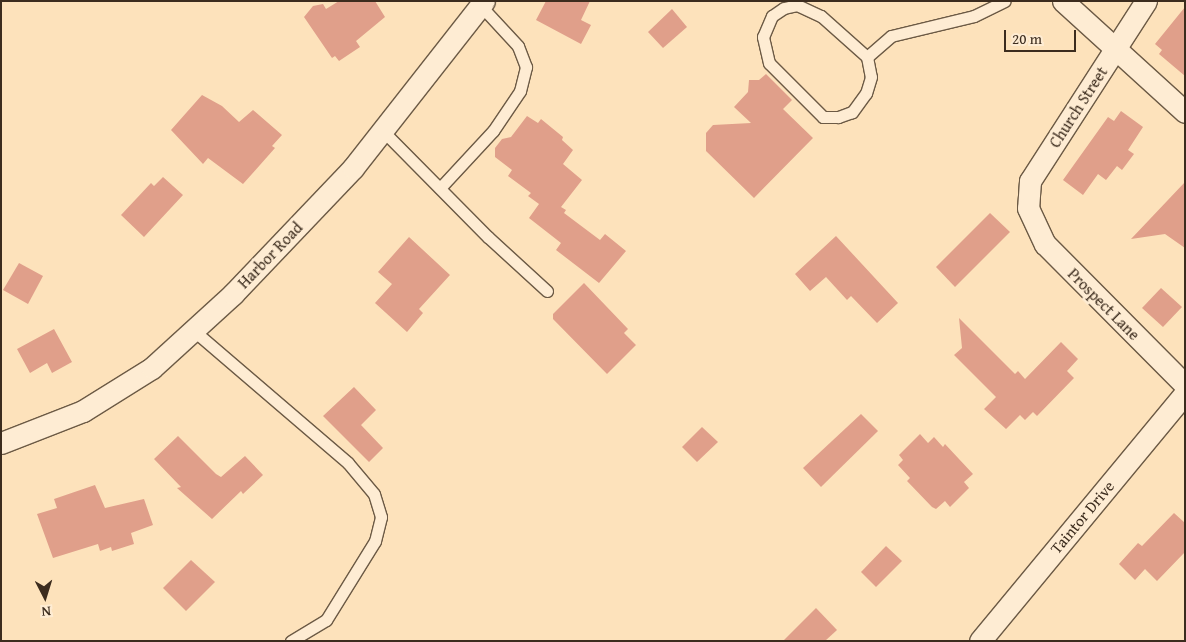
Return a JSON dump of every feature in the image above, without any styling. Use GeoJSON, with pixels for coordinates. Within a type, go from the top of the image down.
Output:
{"type":"FeatureCollection","features":[{"type":"Feature","properties":{"kind":"street"},"geometry":{"type":"LineString","coordinates":[[1063,1],[1185,112]]}},
{"type":"Feature","properties":{"kind":"street","name":"Church Street"},"geometry":{"type":"LineString","coordinates":[[1030,218],[1027,193],[1030,182],[1146,1]]}},
{"type":"Feature","properties":{"kind":"street","name":"Harbor Road"},"geometry":{"type":"LineString","coordinates":[[1,443],[82,411],[152,368],[233,294],[353,168],[482,4]]}},
{"type":"Feature","properties":{"kind":"street","name":"Prospect Lane"},"geometry":{"type":"LineString","coordinates":[[1030,218],[1045,244],[1185,385]]}},
{"type":"Feature","properties":{"kind":"street","name":"Taintor Drive"},"geometry":{"type":"LineString","coordinates":[[980,641],[1185,393]]}},
{"type":"Feature","properties":{"kind":"lane"},"geometry":{"type":"LineString","coordinates":[[867,57],[891,36],[974,16],[1005,1]]}},
{"type":"Feature","properties":{"kind":"lane"},"geometry":{"type":"LineString","coordinates":[[440,188],[494,131],[520,91],[526,67],[518,46],[482,4]]}},
{"type":"Feature","properties":{"kind":"lane"},"geometry":{"type":"LineString","coordinates":[[797,5],[821,16],[867,57],[871,77],[866,93],[852,112],[838,117],[823,116],[769,63],[763,37],[772,16],[784,8],[797,5]]}},
{"type":"Feature","properties":{"kind":"lane"},"geometry":{"type":"LineString","coordinates":[[382,130],[547,291]]}},
{"type":"Feature","properties":{"kind":"lane"},"geometry":{"type":"LineString","coordinates":[[193,330],[348,463],[374,494],[381,517],[375,541],[326,620],[291,641]]}},
{"type":"Feature","properties":{"kind":"building"},"geometry":{"type":"Polygon","coordinates":[[[339,1],[375,1],[385,17],[356,41],[360,47],[339,61],[335,56],[332,58],[304,17],[313,6],[323,4],[326,9],[339,1]]]}},
{"type":"Feature","properties":{"kind":"building"},"geometry":{"type":"Polygon","coordinates":[[[546,1],[590,1],[581,20],[591,25],[581,44],[536,20],[546,1]]]}},
{"type":"Feature","properties":{"kind":"building"},"geometry":{"type":"Polygon","coordinates":[[[1185,7],[1185,76],[1159,54],[1162,50],[1155,44],[1185,7]]]}},
{"type":"Feature","properties":{"kind":"building"},"geometry":{"type":"Polygon","coordinates":[[[672,9],[687,27],[663,48],[648,32],[672,9]]]}},
{"type":"Feature","properties":{"kind":"building"},"geometry":{"type":"Polygon","coordinates":[[[766,74],[792,100],[783,109],[813,138],[754,198],[706,151],[706,133],[713,125],[751,123],[734,107],[748,92],[749,80],[759,80],[766,74]]]}},
{"type":"Feature","properties":{"kind":"building"},"geometry":{"type":"Polygon","coordinates":[[[202,95],[222,106],[239,122],[253,110],[282,135],[272,146],[275,148],[243,184],[208,158],[203,164],[171,130],[202,95]]]}},
{"type":"Feature","properties":{"kind":"building"},"geometry":{"type":"Polygon","coordinates":[[[1121,111],[1143,127],[1128,150],[1134,154],[1122,170],[1117,166],[1106,180],[1098,174],[1083,195],[1063,180],[1108,117],[1114,121],[1121,111]]]}},
{"type":"Feature","properties":{"kind":"building"},"geometry":{"type":"Polygon","coordinates":[[[527,116],[538,123],[541,119],[563,137],[562,140],[573,150],[563,164],[582,180],[561,207],[566,210],[564,213],[600,240],[605,234],[626,251],[599,283],[556,250],[561,243],[529,218],[539,204],[528,196],[531,193],[508,176],[512,170],[495,157],[495,148],[502,139],[511,137],[527,116]]]}},
{"type":"Feature","properties":{"kind":"building"},"geometry":{"type":"Polygon","coordinates":[[[163,177],[183,195],[144,237],[121,215],[151,183],[154,186],[163,177]]]}},
{"type":"Feature","properties":{"kind":"building"},"geometry":{"type":"Polygon","coordinates":[[[1185,182],[1185,248],[1165,234],[1131,239],[1185,182]]]}},
{"type":"Feature","properties":{"kind":"building"},"geometry":{"type":"Polygon","coordinates":[[[990,213],[1010,232],[955,287],[936,267],[990,213]]]}},
{"type":"Feature","properties":{"kind":"building"},"geometry":{"type":"Polygon","coordinates":[[[836,236],[898,303],[877,323],[851,296],[847,300],[826,277],[810,291],[795,274],[836,236]]]}},
{"type":"Feature","properties":{"kind":"building"},"geometry":{"type":"Polygon","coordinates":[[[409,237],[450,275],[419,309],[423,313],[407,332],[375,303],[392,284],[378,272],[409,237]]]}},
{"type":"Feature","properties":{"kind":"building"},"geometry":{"type":"Polygon","coordinates":[[[19,263],[43,276],[28,304],[3,290],[19,263]]]}},
{"type":"Feature","properties":{"kind":"building"},"geometry":{"type":"Polygon","coordinates":[[[584,283],[628,329],[624,333],[636,345],[607,374],[553,319],[553,314],[584,283]]]}},
{"type":"Feature","properties":{"kind":"building"},"geometry":{"type":"Polygon","coordinates":[[[1161,288],[1182,307],[1163,327],[1142,308],[1161,288]]]}},
{"type":"Feature","properties":{"kind":"building"},"geometry":{"type":"Polygon","coordinates":[[[959,318],[1015,374],[1018,371],[1025,379],[1061,342],[1078,359],[1067,371],[1074,378],[1037,416],[1033,412],[1025,420],[1020,415],[1006,429],[984,409],[996,397],[954,355],[962,348],[959,318]]]}},
{"type":"Feature","properties":{"kind":"building"},"geometry":{"type":"Polygon","coordinates":[[[54,329],[72,362],[52,373],[47,363],[30,373],[17,349],[54,329]]]}},
{"type":"Feature","properties":{"kind":"building"},"geometry":{"type":"Polygon","coordinates":[[[354,387],[376,410],[361,425],[383,448],[369,462],[323,416],[354,387]]]}},
{"type":"Feature","properties":{"kind":"building"},"geometry":{"type":"Polygon","coordinates":[[[861,414],[878,431],[821,487],[803,468],[861,414]]]}},
{"type":"Feature","properties":{"kind":"building"},"geometry":{"type":"Polygon","coordinates":[[[702,427],[718,442],[697,462],[682,447],[702,427]]]}},
{"type":"Feature","properties":{"kind":"building"},"geometry":{"type":"Polygon","coordinates":[[[920,434],[928,443],[934,437],[943,447],[945,444],[973,474],[964,482],[969,488],[950,507],[945,501],[936,509],[932,507],[907,481],[910,478],[898,465],[903,460],[899,455],[920,434]]]}},
{"type":"Feature","properties":{"kind":"building"},"geometry":{"type":"Polygon","coordinates":[[[178,436],[221,477],[245,456],[263,475],[243,494],[241,491],[212,519],[177,488],[181,487],[154,459],[178,436]]]}},
{"type":"Feature","properties":{"kind":"building"},"geometry":{"type":"Polygon","coordinates":[[[95,485],[105,508],[144,499],[153,525],[131,533],[134,544],[112,551],[111,547],[100,551],[98,544],[53,558],[37,514],[57,508],[54,499],[95,485]]]}},
{"type":"Feature","properties":{"kind":"building"},"geometry":{"type":"Polygon","coordinates":[[[1174,513],[1185,523],[1185,552],[1157,581],[1145,569],[1135,580],[1119,564],[1138,543],[1142,546],[1174,513]]]}},
{"type":"Feature","properties":{"kind":"building"},"geometry":{"type":"Polygon","coordinates":[[[886,546],[902,561],[876,587],[861,572],[886,546]]]}},
{"type":"Feature","properties":{"kind":"building"},"geometry":{"type":"Polygon","coordinates":[[[191,560],[215,582],[186,611],[163,588],[191,560]]]}},
{"type":"Feature","properties":{"kind":"building"},"geometry":{"type":"Polygon","coordinates":[[[816,608],[837,630],[825,641],[783,641],[816,608]]]}}]}
